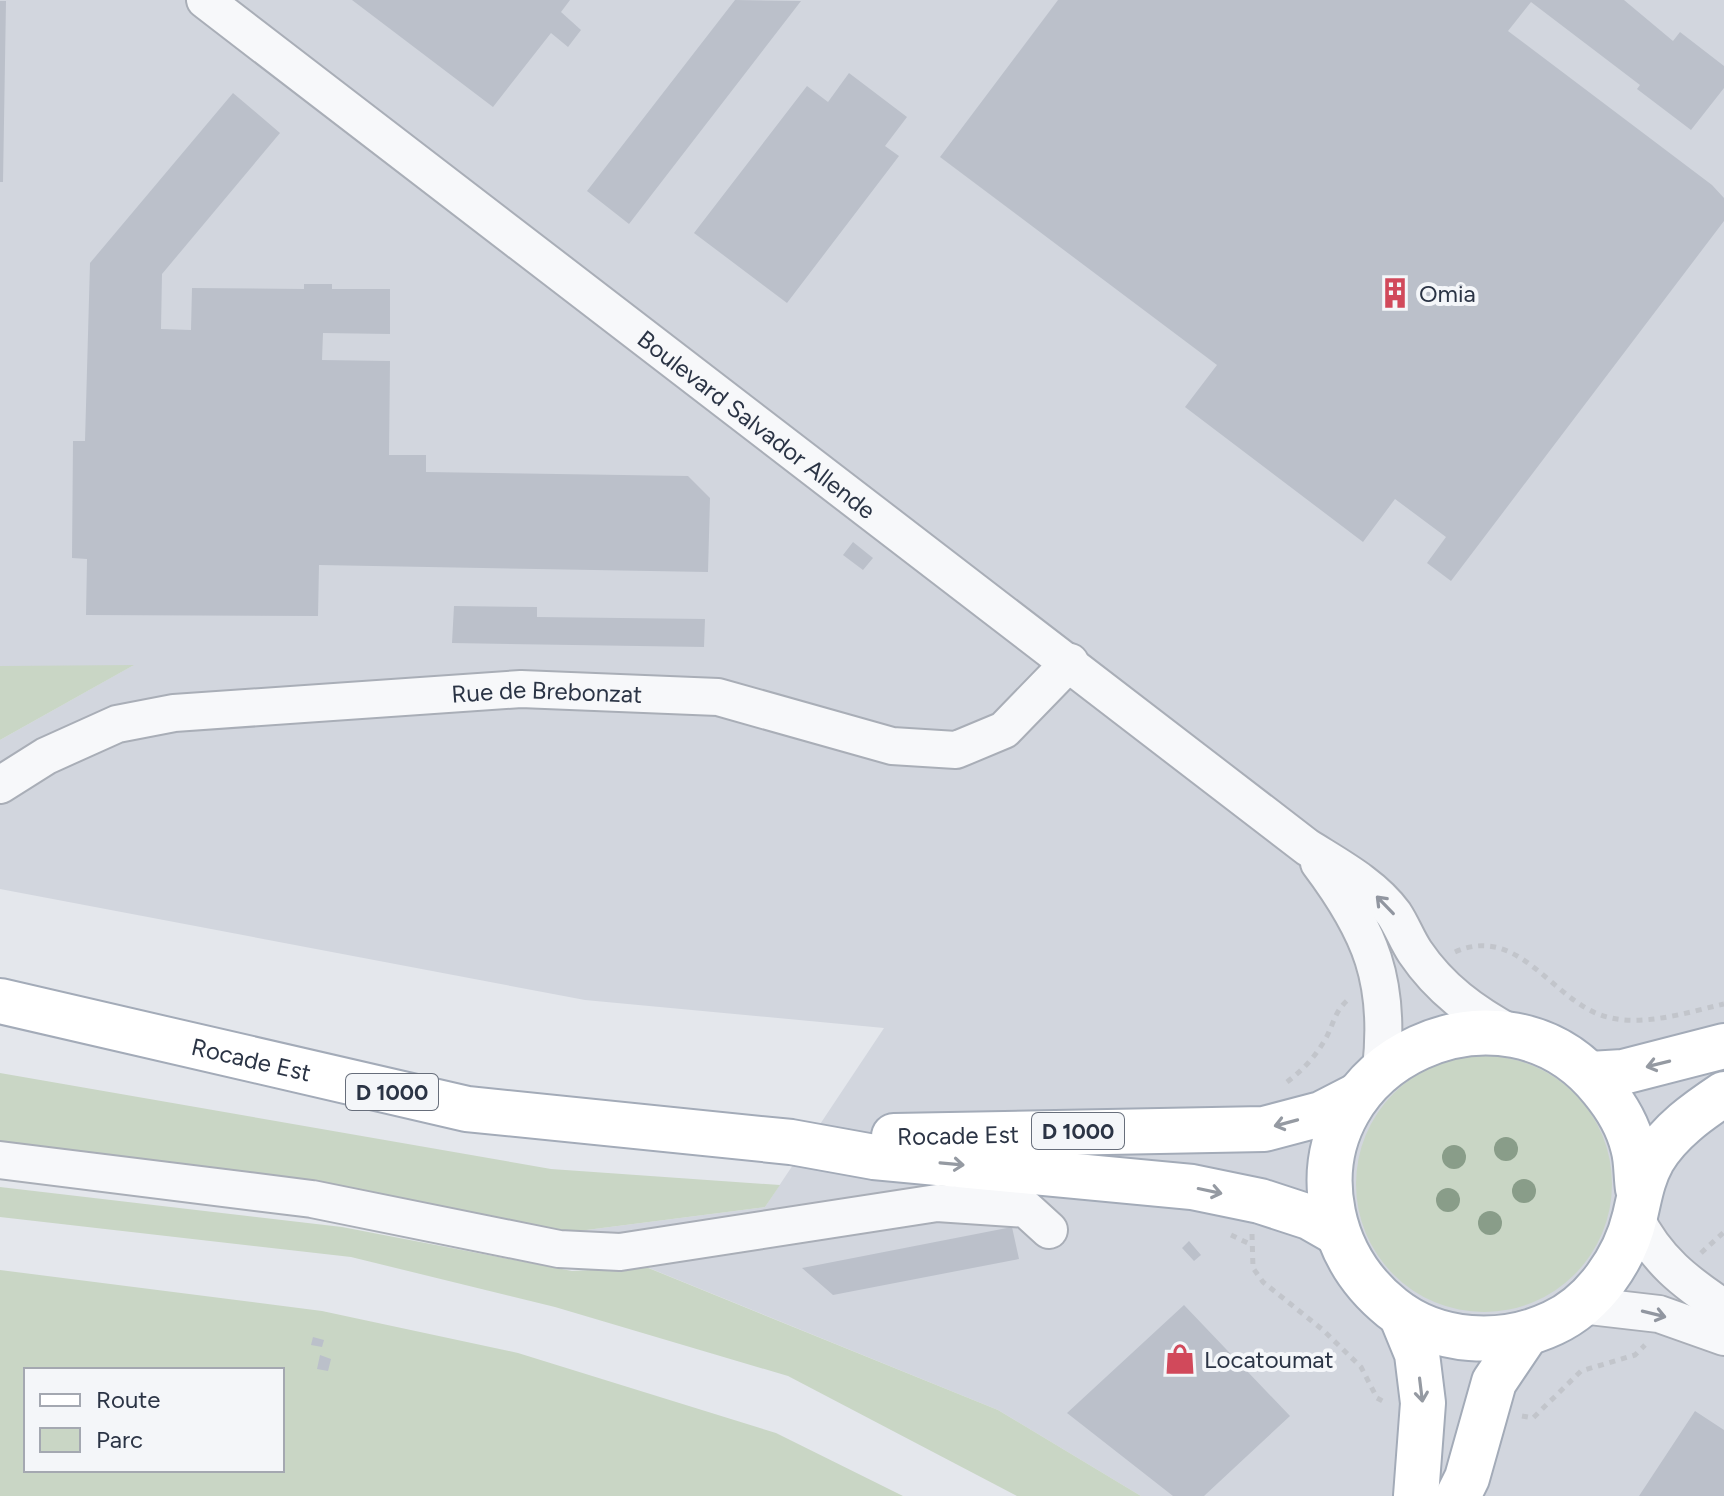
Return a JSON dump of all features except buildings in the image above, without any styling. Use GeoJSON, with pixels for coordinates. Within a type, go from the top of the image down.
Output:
{"type":"FeatureCollection","features":[{"type":"Feature","properties":{"kind":"main road","name":"Rocade Est"},"geometry":{"type":"LineString","coordinates":[[0,1001],[467,1109],[791,1142],[874,1157],[1192,1187],[1260,1201],[1309,1217],[1337,1233]]}},
{"type":"Feature","properties":{"kind":"main road","name":"Rocade Est"},"geometry":{"type":"LineString","coordinates":[[791,1142],[961,1133],[1264,1129],[1321,1114],[1425,1043],[1468,1032],[1512,1034],[1541,1042],[1590,1074],[1617,1108],[1633,1147],[1636,1203]]}},
{"type":"Feature","properties":{"kind":"main road"},"geometry":{"type":"LineString","coordinates":[[1590,1074],[1623,1072],[1724,1046]]}},
{"type":"Feature","properties":{"kind":"main road"},"geometry":{"type":"LineString","coordinates":[[1370,1082],[1341,1127],[1331,1162],[1330,1198],[1337,1233],[1362,1279],[1401,1315],[1430,1330],[1462,1338],[1494,1339],[1527,1333],[1555,1322],[1581,1305],[1616,1265],[1654,1157],[1672,1134],[1724,1094]]}},
{"type":"Feature","properties":{"kind":"main road"},"geometry":{"type":"LineString","coordinates":[[1401,1315],[1417,1354],[1423,1403],[1416,1496]]}},
{"type":"Feature","properties":{"kind":"main road"},"geometry":{"type":"LineString","coordinates":[[1458,1496],[1467,1478],[1494,1382],[1527,1333]]}},
{"type":"Feature","properties":{"kind":"street","name":"Boulevard Salvador Allende"},"geometry":{"type":"LineString","coordinates":[[205,0],[1307,847],[1361,882],[1393,913],[1428,970],[1471,1011],[1512,1034]]}},
{"type":"Feature","properties":{"kind":"street","name":"Rue de Brebonzat"},"geometry":{"type":"LineString","coordinates":[[0,785],[46,756],[117,724],[174,713],[521,689],[718,697],[892,746],[956,750],[1004,730],[1070,662]]}},
{"type":"Feature","properties":{"kind":"street","name":"Boulevard Salvador Allende"},"geometry":{"type":"LineString","coordinates":[[1307,847],[1355,918],[1373,955],[1383,989],[1385,1037],[1370,1082]]}},
{"type":"Feature","properties":{"kind":"street"},"geometry":{"type":"LineString","coordinates":[[0,1160],[312,1199],[559,1249],[620,1252],[937,1203],[1026,1209],[1049,1230]]}},
{"type":"Feature","properties":{"kind":"street"},"geometry":{"type":"LineString","coordinates":[[1636,1203],[1649,1245],[1677,1277],[1724,1308]]}},
{"type":"Feature","properties":{"kind":"street"},"geometry":{"type":"LineString","coordinates":[[1581,1305],[1659,1314],[1724,1337]]}},
{"type":"Feature","properties":{"kind":"path"},"geometry":{"type":"LineString","coordinates":[[1428,970],[1466,947],[1496,949],[1515,953],[1580,1005],[1608,1017],[1661,1018],[1724,1004]]}},
{"type":"Feature","properties":{"kind":"path"},"geometry":{"type":"LineString","coordinates":[[1264,1129],[1263,1106],[1269,1092],[1309,1063],[1327,1036],[1334,1014],[1354,995],[1383,989]]}},
{"type":"Feature","properties":{"kind":"path"},"geometry":{"type":"LineString","coordinates":[[1260,1201],[1250,1244],[1253,1268],[1263,1282],[1323,1330],[1361,1367],[1377,1398],[1391,1406],[1423,1403]]}},
{"type":"Feature","properties":{"kind":"path"},"geometry":{"type":"LineString","coordinates":[[1677,1277],[1724,1232]]}},
{"type":"Feature","properties":{"kind":"path"},"geometry":{"type":"LineString","coordinates":[[1487,1410],[1533,1418],[1581,1371],[1635,1355],[1651,1340],[1659,1314]]}},
{"type":"Feature","properties":{"kind":"shaded area"},"geometry":{"type":"Polygon","coordinates":[[[0,0],[1724,0],[1724,1496],[1141,1496],[998,1410],[563,1233],[765,1207],[884,1028],[585,1000],[0,889],[0,740],[132,666],[0,666],[0,0]]]}},
{"type":"Feature","properties":{"kind":"green space"},"geometry":{"type":"Polygon","coordinates":[[[134,665],[0,740],[0,666],[134,665]]]}},
{"type":"Feature","properties":{"kind":"green space"},"geometry":{"type":"Polygon","coordinates":[[[1484,1056],[1521,1062],[1544,1071],[1565,1085],[1583,1103],[1602,1135],[1612,1184],[1606,1221],[1597,1244],[1583,1265],[1565,1283],[1533,1302],[1484,1312],[1447,1306],[1424,1297],[1403,1283],[1385,1265],[1366,1233],[1356,1184],[1362,1147],[1371,1124],[1385,1103],[1403,1085],[1435,1066],[1484,1056]]]}},
{"type":"Feature","properties":{"kind":"green space"},"geometry":{"type":"Polygon","coordinates":[[[0,1073],[551,1169],[780,1185],[765,1207],[563,1233],[369,1192],[36,1154],[0,1143],[0,1073]]]}},
{"type":"Feature","properties":{"kind":"green space"},"geometry":{"type":"Polygon","coordinates":[[[0,1187],[342,1227],[572,1271],[646,1267],[998,1410],[1141,1496],[1017,1496],[788,1376],[555,1307],[351,1257],[0,1217],[0,1187]]]}},
{"type":"Feature","properties":{"kind":"green space"},"geometry":{"type":"Polygon","coordinates":[[[0,1270],[322,1311],[518,1353],[776,1433],[903,1496],[0,1496],[0,1270]]]}},
{"type":"Feature","properties":{"kind":"place","name":"Omia"},"geometry":{"type":"Point","coordinates":[1395,293]}},
{"type":"Feature","properties":{"kind":"place","name":"Locatoumat"},"geometry":{"type":"Point","coordinates":[1180,1359]}}]}
